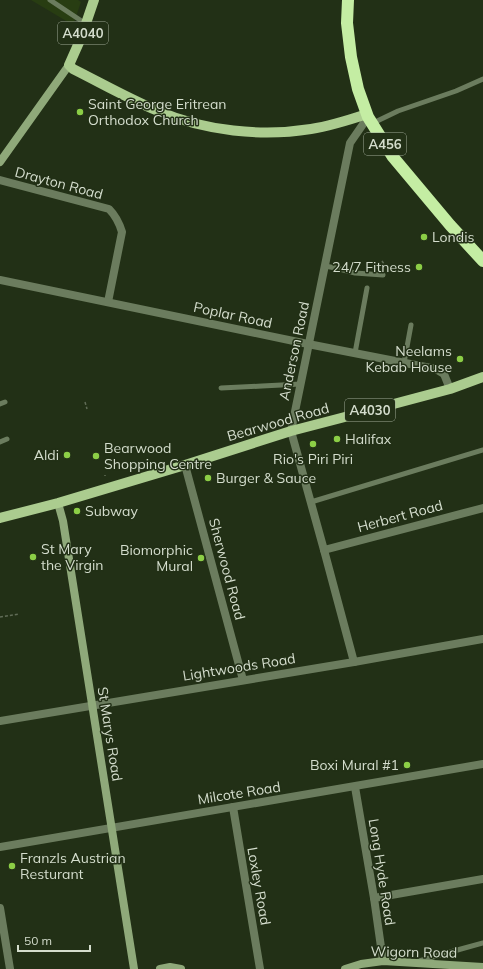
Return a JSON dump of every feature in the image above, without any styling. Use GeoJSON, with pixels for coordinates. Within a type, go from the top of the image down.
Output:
{"type":"FeatureCollection","features":[{"type":"Feature","properties":{"kind":"highway","name":"A456"},"geometry":{"type":"LineString","coordinates":[[348,0],[347,23],[351,57],[358,89],[369,118],[393,157],[450,225],[483,261]]}},
{"type":"Feature","properties":{"kind":"main road","name":"A4040"},"geometry":{"type":"LineString","coordinates":[[69,65],[81,38],[94,0]]}},
{"type":"Feature","properties":{"kind":"main road"},"geometry":{"type":"LineString","coordinates":[[69,65],[79,72],[159,112],[210,127],[240,132],[290,132],[312,129],[342,121],[369,118]]}},
{"type":"Feature","properties":{"kind":"main road","name":"Bearwood Road"},"geometry":{"type":"LineString","coordinates":[[450,389],[483,377]]}},
{"type":"Feature","properties":{"kind":"main road","name":"Bearwood Road"},"geometry":{"type":"LineString","coordinates":[[1,515],[58,503],[291,431],[450,389],[483,383]]}},
{"type":"Feature","properties":{"kind":"street"},"geometry":{"type":"LineString","coordinates":[[0,162],[69,65]]}},
{"type":"Feature","properties":{"kind":"street","name":"Anderson Road"},"geometry":{"type":"LineString","coordinates":[[354,662],[291,431],[350,143],[369,118]]}},
{"type":"Feature","properties":{"kind":"street","name":"Drayton Road"},"geometry":{"type":"LineString","coordinates":[[0,180],[109,209],[115,215],[122,232],[108,302]]}},
{"type":"Feature","properties":{"kind":"street","name":"Poplar Road"},"geometry":{"type":"LineString","coordinates":[[0,280],[436,369],[444,374],[450,389]]}},
{"type":"Feature","properties":{"kind":"street","name":"Sherwood Road"},"geometry":{"type":"LineString","coordinates":[[185,465],[243,680]]}},
{"type":"Feature","properties":{"kind":"street","name":"St Marys Road"},"geometry":{"type":"LineString","coordinates":[[58,503],[63,521],[134,969]]}},
{"type":"Feature","properties":{"kind":"street","name":"Herbert Road"},"geometry":{"type":"LineString","coordinates":[[324,550],[483,508]]}},
{"type":"Feature","properties":{"kind":"street","name":"Lightwoods Road"},"geometry":{"type":"LineString","coordinates":[[0,721],[483,639]]}},
{"type":"Feature","properties":{"kind":"street","name":"Milcote Road"},"geometry":{"type":"LineString","coordinates":[[0,847],[483,764]]}},
{"type":"Feature","properties":{"kind":"street","name":"Long Hyde Road"},"geometry":{"type":"LineString","coordinates":[[355,787],[383,961]]}},
{"type":"Feature","properties":{"kind":"street","name":"Loxley Road"},"geometry":{"type":"LineString","coordinates":[[233,807],[260,969]]}},
{"type":"Feature","properties":{"kind":"street"},"geometry":{"type":"LineString","coordinates":[[374,898],[483,879]]}},
{"type":"Feature","properties":{"kind":"street"},"geometry":{"type":"LineString","coordinates":[[0,908],[10,969]]}},
{"type":"Feature","properties":{"kind":"street","name":"Wigorn Road"},"geometry":{"type":"LineString","coordinates":[[345,969],[361,964],[383,961],[483,967]]}},
{"type":"Feature","properties":{"kind":"street"},"geometry":{"type":"LineString","coordinates":[[160,969],[170,967],[180,969]]}},
{"type":"Feature","properties":{"kind":"lane"},"geometry":{"type":"LineString","coordinates":[[50,0],[86,24]]}},
{"type":"Feature","properties":{"kind":"lane"},"geometry":{"type":"LineString","coordinates":[[369,118],[398,111],[456,91],[483,79]]}},
{"type":"Feature","properties":{"kind":"lane"},"geometry":{"type":"LineString","coordinates":[[324,266],[354,272],[383,275]]}},
{"type":"Feature","properties":{"kind":"lane"},"geometry":{"type":"LineString","coordinates":[[339,269],[363,270],[363,268]]}},
{"type":"Feature","properties":{"kind":"lane"},"geometry":{"type":"LineString","coordinates":[[355,353],[367,288]]}},
{"type":"Feature","properties":{"kind":"lane"},"geometry":{"type":"LineString","coordinates":[[404,363],[410,325]]}},
{"type":"Feature","properties":{"kind":"lane"},"geometry":{"type":"LineString","coordinates":[[221,388],[301,384]]}},
{"type":"Feature","properties":{"kind":"lane"},"geometry":{"type":"LineString","coordinates":[[0,442],[7,439]]}},
{"type":"Feature","properties":{"kind":"lane"},"geometry":{"type":"LineString","coordinates":[[311,502],[483,450]]}},
{"type":"Feature","properties":{"kind":"lane"},"geometry":{"type":"LineString","coordinates":[[415,963],[483,943]]}},
{"type":"Feature","properties":{"kind":"path"},"geometry":{"type":"LineString","coordinates":[[382,261],[386,267]]}},
{"type":"Feature","properties":{"kind":"path"},"geometry":{"type":"LineString","coordinates":[[85,402],[87,409]]}},
{"type":"Feature","properties":{"kind":"path"},"geometry":{"type":"LineString","coordinates":[[0,617],[19,614]]}},
{"type":"Feature","properties":{"kind":"green space"},"geometry":{"type":"Polygon","coordinates":[[[31,0],[78,0],[81,2],[73,25],[31,0]]]}},
{"type":"Feature","properties":{"kind":"place","name":"Saint George Eritrean Orthodox Church"},"geometry":{"type":"Point","coordinates":[80,112]}},
{"type":"Feature","properties":{"kind":"place","name":"Londis"},"geometry":{"type":"Point","coordinates":[424,237]}},
{"type":"Feature","properties":{"kind":"place","name":"24/7 Fitness"},"geometry":{"type":"Point","coordinates":[419,267]}},
{"type":"Feature","properties":{"kind":"place","name":"Neelams Kebab House"},"geometry":{"type":"Point","coordinates":[460,359]}},
{"type":"Feature","properties":{"kind":"place","name":"Halifax"},"geometry":{"type":"Point","coordinates":[337,439]}},
{"type":"Feature","properties":{"kind":"place","name":"Rio's Piri Piri"},"geometry":{"type":"Point","coordinates":[313,444]}},
{"type":"Feature","properties":{"kind":"place","name":"Aldi"},"geometry":{"type":"Point","coordinates":[67,455]}},
{"type":"Feature","properties":{"kind":"place","name":"Bearwood Shopping Centre"},"geometry":{"type":"Point","coordinates":[96,456]}},
{"type":"Feature","properties":{"kind":"place","name":"Burger & Sauce"},"geometry":{"type":"Point","coordinates":[208,478]}},
{"type":"Feature","properties":{"kind":"place","name":"Subway"},"geometry":{"type":"Point","coordinates":[77,511]}},
{"type":"Feature","properties":{"kind":"place","name":"St Mary the Virgin"},"geometry":{"type":"Point","coordinates":[33,557]}},
{"type":"Feature","properties":{"kind":"place","name":"Biomorphic Mural"},"geometry":{"type":"Point","coordinates":[201,558]}},
{"type":"Feature","properties":{"kind":"place","name":"Boxi Mural #1"},"geometry":{"type":"Point","coordinates":[407,765]}},
{"type":"Feature","properties":{"kind":"place","name":"Franzls Austrian Resturant"},"geometry":{"type":"Point","coordinates":[12,866]}}]}
